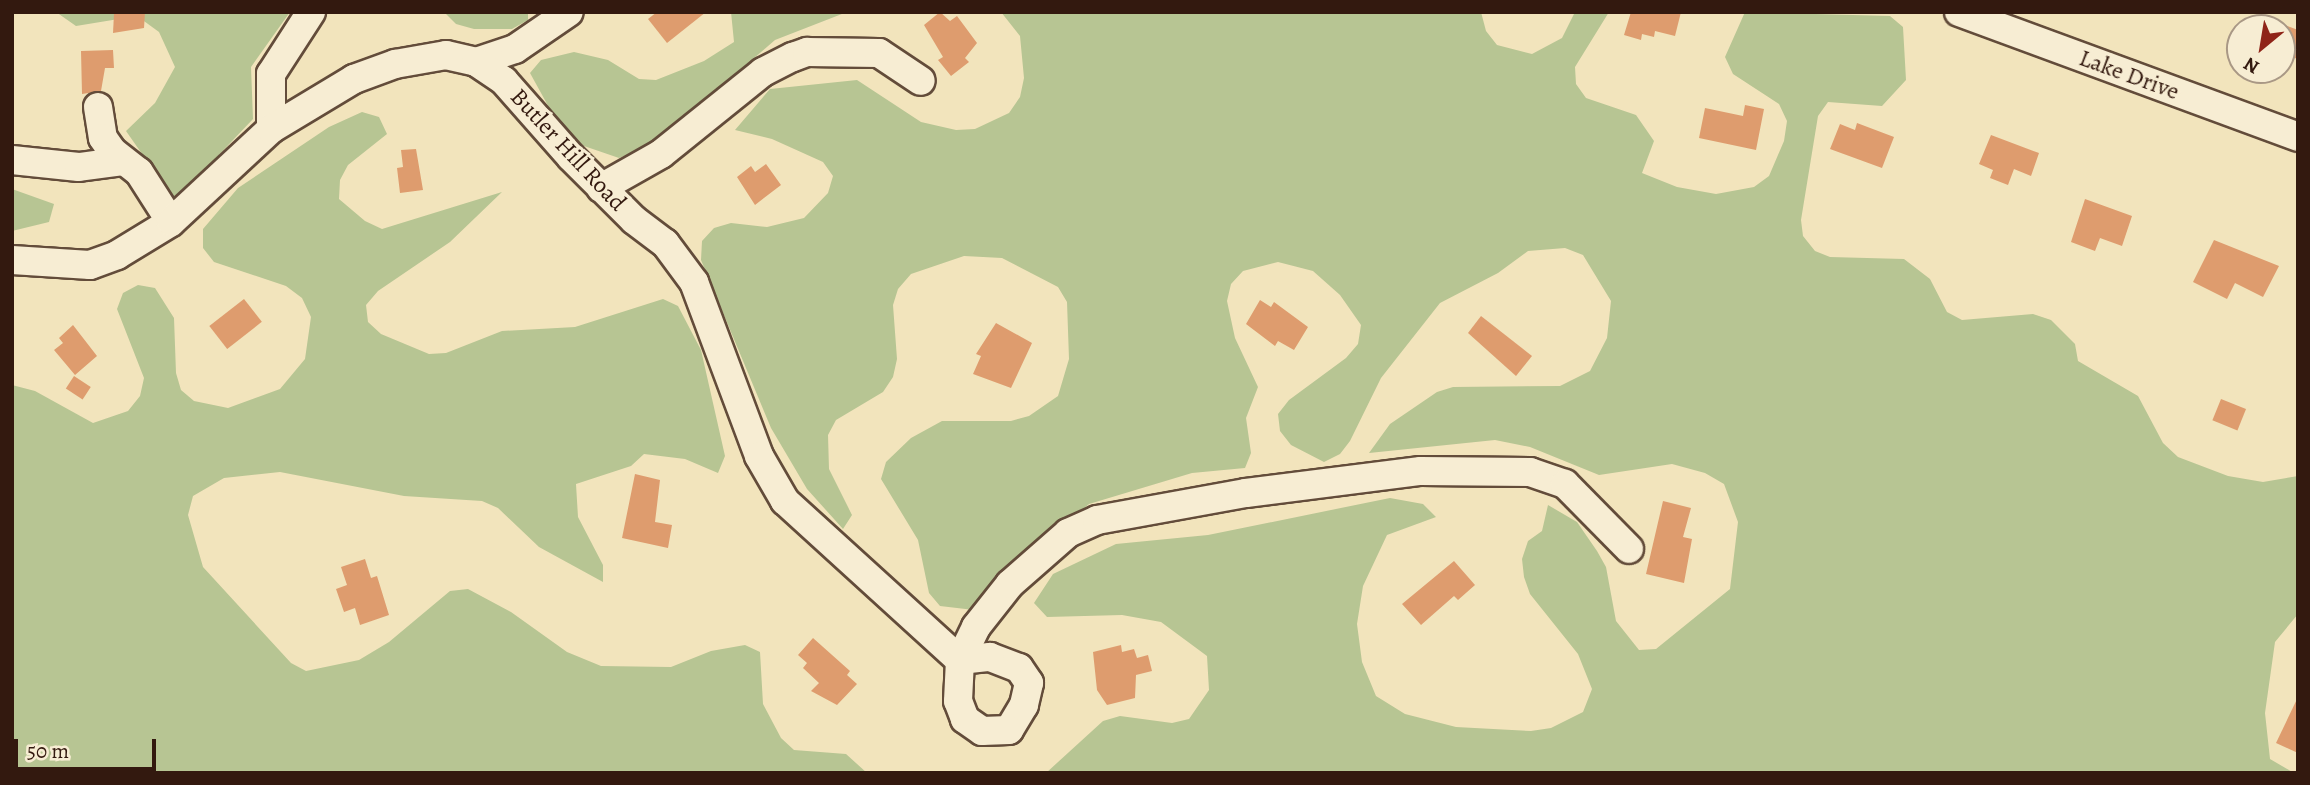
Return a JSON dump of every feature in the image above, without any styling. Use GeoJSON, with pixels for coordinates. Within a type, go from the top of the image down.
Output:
{"type":"FeatureCollection","features":[{"type":"Feature","properties":{"kind":"street"},"geometry":{"type":"LineString","coordinates":[[271,129],[271,74],[311,12]]}},
{"type":"Feature","properties":{"kind":"street"},"geometry":{"type":"LineString","coordinates":[[476,62],[515,48],[569,12]]}},
{"type":"Feature","properties":{"kind":"street","name":"Lake Drive"},"geometry":{"type":"LineString","coordinates":[[1959,12],[2298,137]]}},
{"type":"Feature","properties":{"kind":"street"},"geometry":{"type":"LineString","coordinates":[[601,188],[661,154],[763,72],[807,52],[878,54],[921,81]]}},
{"type":"Feature","properties":{"kind":"street","name":"Butler Hill Road"},"geometry":{"type":"LineString","coordinates":[[12,260],[90,265],[171,222],[271,129],[354,79],[395,64],[446,55],[476,62],[504,81],[601,188],[665,243],[694,282],[755,446],[785,501],[960,660],[976,627],[1010,584],[1068,533],[1097,520],[1246,493],[1420,471],[1530,472],[1565,484],[1629,549]]}},
{"type":"Feature","properties":{"kind":"street"},"geometry":{"type":"LineString","coordinates":[[98,107],[103,138],[123,161],[139,172],[171,222]]}},
{"type":"Feature","properties":{"kind":"street"},"geometry":{"type":"LineString","coordinates":[[12,160],[79,167],[123,161]]}},
{"type":"Feature","properties":{"kind":"green space"},"geometry":{"type":"Polygon","coordinates":[[[56,12],[290,12],[251,67],[253,119],[175,201],[126,131],[155,103],[175,67],[159,32],[137,16],[76,26],[56,12]]]}},
{"type":"Feature","properties":{"kind":"green space"},"geometry":{"type":"Polygon","coordinates":[[[444,12],[528,12],[528,20],[512,29],[474,29],[456,24],[444,12]]]}},
{"type":"Feature","properties":{"kind":"green space"},"geometry":{"type":"Polygon","coordinates":[[[731,12],[847,12],[775,40],[654,144],[619,158],[584,146],[557,122],[530,73],[541,60],[574,52],[608,60],[639,79],[656,80],[704,61],[734,42],[731,12]]]}},
{"type":"Feature","properties":{"kind":"green space"},"geometry":{"type":"Polygon","coordinates":[[[1001,12],[1481,12],[1486,31],[1497,45],[1532,54],[1562,38],[1575,12],[1609,12],[1575,67],[1576,84],[1586,98],[1636,115],[1654,141],[1642,173],[1677,187],[1716,194],[1754,187],[1769,176],[1784,141],[1787,121],[1779,104],[1733,74],[1725,57],[1745,12],[1890,16],[1903,27],[1906,80],[1882,106],[1828,102],[1818,116],[1801,220],[1803,236],[1815,251],[1830,257],[1904,259],[1930,279],[1947,312],[1962,320],[2033,314],[2051,320],[2075,344],[2078,361],[2138,396],[2163,443],[2178,457],[2228,476],[2263,482],[2298,476],[2298,614],[2275,642],[2265,713],[2270,759],[2294,773],[1046,773],[1103,721],[1120,716],[1172,723],[1189,719],[1209,690],[1207,656],[1161,622],[1122,615],[1047,617],[1034,603],[1053,574],[1116,544],[1208,535],[1390,498],[1423,504],[1436,517],[1387,535],[1363,586],[1357,624],[1362,662],[1376,696],[1405,714],[1456,727],[1531,731],[1551,728],[1583,712],[1592,689],[1578,654],[1530,594],[1524,577],[1522,559],[1528,541],[1542,531],[1548,505],[1577,522],[1597,551],[1606,567],[1616,621],[1639,650],[1656,649],[1730,589],[1738,522],[1724,484],[1705,473],[1672,464],[1599,475],[1530,447],[1495,440],[1369,453],[1390,424],[1437,392],[1453,387],[1560,386],[1590,371],[1607,338],[1611,301],[1583,255],[1565,248],[1528,251],[1498,273],[1440,303],[1381,378],[1350,441],[1340,454],[1324,462],[1291,445],[1280,431],[1278,414],[1289,400],[1346,358],[1358,344],[1361,325],[1340,295],[1313,271],[1278,262],[1243,271],[1231,284],[1227,301],[1235,338],[1258,387],[1246,418],[1251,453],[1245,468],[1192,473],[1089,504],[974,610],[940,606],[929,593],[918,540],[881,479],[886,462],[911,438],[942,421],[1011,421],[1029,416],[1058,396],[1069,359],[1067,302],[1058,287],[1002,258],[964,256],[911,274],[898,289],[893,305],[897,359],[893,377],[883,392],[836,420],[828,435],[829,469],[852,515],[843,529],[807,489],[771,428],[701,260],[702,241],[714,228],[731,223],[767,227],[804,218],[828,193],[833,176],[823,162],[772,139],[735,130],[770,89],[857,80],[921,122],[956,130],[975,129],[1009,113],[1020,97],[1024,78],[1020,36],[1001,12]]]}},
{"type":"Feature","properties":{"kind":"green space"},"geometry":{"type":"Polygon","coordinates":[[[362,112],[379,117],[387,134],[348,165],[340,180],[339,199],[365,221],[382,229],[502,192],[450,242],[378,291],[366,305],[368,322],[381,334],[429,354],[446,353],[502,331],[575,327],[663,299],[678,306],[701,350],[725,456],[718,473],[685,459],[644,454],[631,466],[576,484],[578,517],[603,565],[603,582],[539,547],[498,508],[482,501],[404,496],[280,472],[224,478],[193,496],[188,515],[203,567],[291,663],[306,671],[359,660],[389,642],[450,591],[468,589],[511,612],[567,652],[601,666],[671,667],[711,651],[745,645],[760,652],[763,704],[781,738],[794,750],[846,754],[867,773],[12,773],[12,385],[35,391],[93,423],[128,411],[140,396],[144,378],[117,309],[123,293],[138,285],[155,288],[174,318],[176,373],[181,390],[194,401],[228,408],[280,389],[305,359],[311,317],[302,298],[286,286],[214,262],[203,248],[203,229],[238,188],[329,127],[362,112]]]}},
{"type":"Feature","properties":{"kind":"green space"},"geometry":{"type":"Polygon","coordinates":[[[12,189],[54,204],[49,222],[12,231],[12,189]]]}},
{"type":"Feature","properties":{"kind":"building"},"geometry":{"type":"Polygon","coordinates":[[[145,12],[144,28],[113,33],[114,14],[145,12]]]}},
{"type":"Feature","properties":{"kind":"building"},"geometry":{"type":"Polygon","coordinates":[[[657,12],[706,12],[667,43],[648,19],[657,12]]]}},
{"type":"Feature","properties":{"kind":"building"},"geometry":{"type":"Polygon","coordinates":[[[940,12],[950,21],[957,16],[977,43],[965,58],[969,62],[951,76],[938,60],[943,57],[924,25],[940,12]]]}},
{"type":"Feature","properties":{"kind":"building"},"geometry":{"type":"Polygon","coordinates":[[[1631,12],[1681,12],[1675,36],[1655,31],[1654,37],[1642,34],[1641,40],[1624,35],[1631,12]]]}},
{"type":"Feature","properties":{"kind":"building"},"geometry":{"type":"Polygon","coordinates":[[[2296,29],[2298,30],[2296,58],[2296,29]]]}},
{"type":"Feature","properties":{"kind":"building"},"geometry":{"type":"Polygon","coordinates":[[[113,50],[114,68],[105,68],[101,91],[82,94],[81,51],[113,50]]]}},
{"type":"Feature","properties":{"kind":"building"},"geometry":{"type":"Polygon","coordinates":[[[1745,105],[1764,109],[1756,150],[1699,138],[1705,108],[1743,116],[1745,105]]]}},
{"type":"Feature","properties":{"kind":"building"},"geometry":{"type":"Polygon","coordinates":[[[1857,123],[1894,137],[1882,168],[1830,149],[1840,124],[1855,130],[1857,123]]]}},
{"type":"Feature","properties":{"kind":"building"},"geometry":{"type":"Polygon","coordinates":[[[1991,135],[2039,153],[2031,176],[2014,169],[2008,185],[1990,178],[1993,170],[1979,164],[1991,135]]]}},
{"type":"Feature","properties":{"kind":"building"},"geometry":{"type":"Polygon","coordinates":[[[416,149],[423,190],[400,193],[397,168],[403,167],[401,150],[416,149]]]}},
{"type":"Feature","properties":{"kind":"building"},"geometry":{"type":"Polygon","coordinates":[[[766,164],[781,185],[755,205],[737,177],[751,166],[755,172],[766,164]]]}},
{"type":"Feature","properties":{"kind":"building"},"geometry":{"type":"Polygon","coordinates":[[[2085,199],[2132,216],[2122,246],[2100,238],[2095,251],[2071,242],[2085,199]]]}},
{"type":"Feature","properties":{"kind":"building"},"geometry":{"type":"Polygon","coordinates":[[[2214,240],[2279,266],[2263,297],[2235,283],[2227,299],[2193,282],[2214,240]]]}},
{"type":"Feature","properties":{"kind":"building"},"geometry":{"type":"Polygon","coordinates":[[[244,299],[262,322],[227,349],[209,326],[244,299]]]}},
{"type":"Feature","properties":{"kind":"building"},"geometry":{"type":"Polygon","coordinates":[[[1260,300],[1271,307],[1274,302],[1308,327],[1294,350],[1278,341],[1275,346],[1246,324],[1260,300]]]}},
{"type":"Feature","properties":{"kind":"building"},"geometry":{"type":"Polygon","coordinates":[[[1481,316],[1532,356],[1516,376],[1468,333],[1481,316]]]}},
{"type":"Feature","properties":{"kind":"building"},"geometry":{"type":"Polygon","coordinates":[[[996,323],[1032,343],[1011,388],[973,374],[981,356],[976,354],[996,323]]]}},
{"type":"Feature","properties":{"kind":"building"},"geometry":{"type":"Polygon","coordinates":[[[73,325],[97,356],[75,375],[54,350],[63,343],[59,338],[73,325]]]}},
{"type":"Feature","properties":{"kind":"building"},"geometry":{"type":"Polygon","coordinates":[[[74,376],[91,387],[83,399],[66,389],[74,376]]]}},
{"type":"Feature","properties":{"kind":"building"},"geometry":{"type":"Polygon","coordinates":[[[2221,399],[2246,409],[2237,430],[2212,420],[2221,399]]]}},
{"type":"Feature","properties":{"kind":"building"},"geometry":{"type":"Polygon","coordinates":[[[635,474],[660,480],[655,522],[672,525],[668,548],[622,538],[635,474]]]}},
{"type":"Feature","properties":{"kind":"building"},"geometry":{"type":"Polygon","coordinates":[[[1663,501],[1691,508],[1683,537],[1692,539],[1684,583],[1646,574],[1663,501]]]}},
{"type":"Feature","properties":{"kind":"building"},"geometry":{"type":"Polygon","coordinates":[[[365,559],[371,578],[377,576],[389,615],[360,625],[355,608],[344,612],[336,589],[347,585],[341,567],[365,559]]]}},
{"type":"Feature","properties":{"kind":"building"},"geometry":{"type":"Polygon","coordinates":[[[1454,561],[1475,585],[1458,600],[1454,596],[1421,625],[1402,604],[1454,561]]]}},
{"type":"Feature","properties":{"kind":"building"},"geometry":{"type":"Polygon","coordinates":[[[813,638],[850,671],[847,675],[857,684],[837,705],[811,691],[819,683],[803,668],[807,663],[798,655],[813,638]]]}},
{"type":"Feature","properties":{"kind":"building"},"geometry":{"type":"Polygon","coordinates":[[[1121,645],[1122,652],[1134,649],[1137,658],[1148,655],[1152,671],[1136,675],[1135,698],[1107,705],[1097,690],[1093,652],[1121,645]]]}},
{"type":"Feature","properties":{"kind":"building"},"geometry":{"type":"Polygon","coordinates":[[[2298,697],[2298,753],[2276,743],[2298,697]]]}}]}
